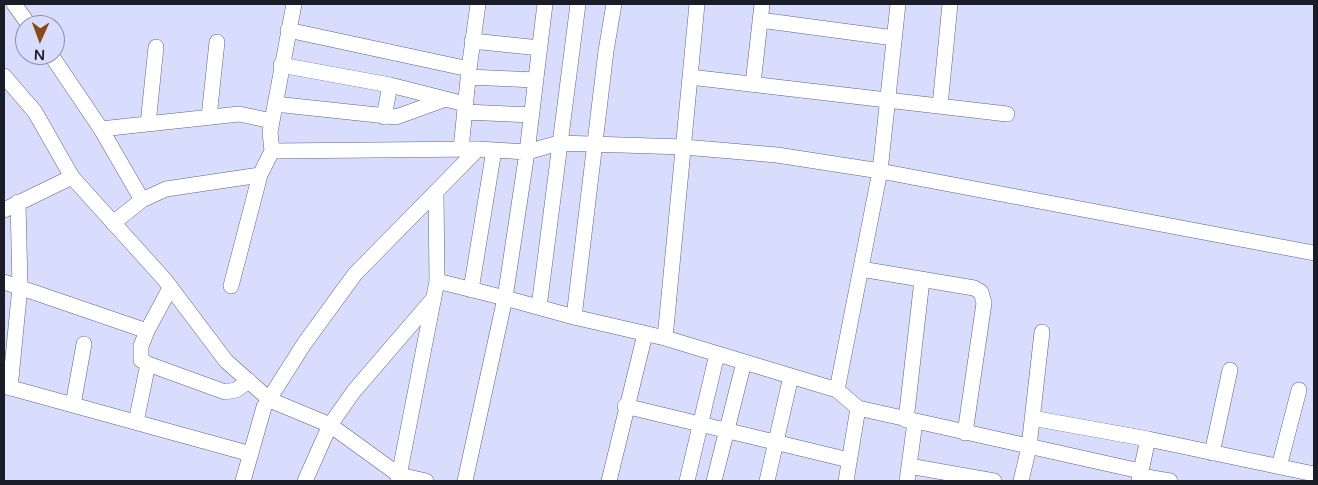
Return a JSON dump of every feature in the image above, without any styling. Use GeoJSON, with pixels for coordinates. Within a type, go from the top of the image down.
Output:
{"type":"FeatureCollection","features":[{"type":"Feature","properties":{"kind":"street"},"geometry":{"type":"LineString","coordinates":[[14,4],[22,15]]}},
{"type":"Feature","properties":{"kind":"street"},"geometry":{"type":"LineString","coordinates":[[230,286],[260,175],[272,151],[270,132],[281,65],[294,4]]}},
{"type":"Feature","properties":{"kind":"street"},"geometry":{"type":"LineString","coordinates":[[461,149],[468,73],[478,4]]}},
{"type":"Feature","properties":{"kind":"street"},"geometry":{"type":"LineString","coordinates":[[465,481],[505,298],[527,152],[545,4]]}},
{"type":"Feature","properties":{"kind":"street"},"geometry":{"type":"LineString","coordinates":[[538,308],[578,4]]}},
{"type":"Feature","properties":{"kind":"street"},"geometry":{"type":"LineString","coordinates":[[574,317],[594,144],[614,4]]}},
{"type":"Feature","properties":{"kind":"street"},"geometry":{"type":"LineString","coordinates":[[665,338],[697,4]]}},
{"type":"Feature","properties":{"kind":"street"},"geometry":{"type":"LineString","coordinates":[[753,84],[762,4]]}},
{"type":"Feature","properties":{"kind":"street"},"geometry":{"type":"LineString","coordinates":[[837,390],[880,171],[898,4]]}},
{"type":"Feature","properties":{"kind":"street"},"geometry":{"type":"LineString","coordinates":[[940,106],[950,4]]}},
{"type":"Feature","properties":{"kind":"street"},"geometry":{"type":"LineString","coordinates":[[760,20],[894,38]]}},
{"type":"Feature","properties":{"kind":"street"},"geometry":{"type":"LineString","coordinates":[[288,30],[468,73],[536,80]]}},
{"type":"Feature","properties":{"kind":"street"},"geometry":{"type":"LineString","coordinates":[[472,41],[540,48]]}},
{"type":"Feature","properties":{"kind":"street"},"geometry":{"type":"LineString","coordinates":[[209,117],[217,42]]}},
{"type":"Feature","properties":{"kind":"street"},"geometry":{"type":"LineString","coordinates":[[148,124],[156,47]]}},
{"type":"Feature","properties":{"kind":"street"},"geometry":{"type":"LineString","coordinates":[[58,65],[102,128],[142,200]]}},
{"type":"Feature","properties":{"kind":"street"},"geometry":{"type":"LineString","coordinates":[[281,65],[390,85],[446,99],[465,108],[532,115]]}},
{"type":"Feature","properties":{"kind":"street"},"geometry":{"type":"LineString","coordinates":[[4,76],[35,112],[72,178],[170,288],[226,361],[270,400],[330,425],[398,478],[426,481]]}},
{"type":"Feature","properties":{"kind":"street"},"geometry":{"type":"LineString","coordinates":[[690,77],[1007,114]]}},
{"type":"Feature","properties":{"kind":"street"},"geometry":{"type":"LineString","coordinates":[[384,117],[390,85]]}},
{"type":"Feature","properties":{"kind":"street"},"geometry":{"type":"LineString","coordinates":[[275,104],[384,117],[402,117],[446,99]]}},
{"type":"Feature","properties":{"kind":"street"},"geometry":{"type":"LineString","coordinates":[[102,128],[238,114],[272,121]]}},
{"type":"Feature","properties":{"kind":"street"},"geometry":{"type":"LineString","coordinates":[[272,151],[461,149],[527,152],[559,143],[684,148],[777,155],[880,171],[1314,253]]}},
{"type":"Feature","properties":{"kind":"street"},"geometry":{"type":"LineString","coordinates":[[243,481],[264,407],[304,344],[355,274],[436,194],[486,150]]}},
{"type":"Feature","properties":{"kind":"street"},"geometry":{"type":"LineString","coordinates":[[471,290],[486,150]]}},
{"type":"Feature","properties":{"kind":"street"},"geometry":{"type":"LineString","coordinates":[[113,223],[142,200],[166,189],[260,175]]}},
{"type":"Feature","properties":{"kind":"street"},"geometry":{"type":"LineString","coordinates":[[4,210],[72,178]]}},
{"type":"Feature","properties":{"kind":"street"},"geometry":{"type":"LineString","coordinates":[[398,478],[437,281],[436,194]]}},
{"type":"Feature","properties":{"kind":"street"},"geometry":{"type":"LineString","coordinates":[[18,202],[20,287],[7,387],[251,454]]}},
{"type":"Feature","properties":{"kind":"street"},"geometry":{"type":"LineString","coordinates":[[860,270],[974,288],[981,292],[983,297],[965,432]]}},
{"type":"Feature","properties":{"kind":"street"},"geometry":{"type":"LineString","coordinates":[[907,481],[922,280]]}},
{"type":"Feature","properties":{"kind":"street"},"geometry":{"type":"LineString","coordinates":[[437,281],[538,308],[665,338],[791,376],[837,390],[858,408],[1029,447],[1140,476],[1170,481]]}},
{"type":"Feature","properties":{"kind":"street"},"geometry":{"type":"LineString","coordinates":[[4,282],[147,331]]}},
{"type":"Feature","properties":{"kind":"street"},"geometry":{"type":"LineString","coordinates":[[170,288],[147,331],[140,353],[141,360],[225,392],[236,390],[249,381]]}},
{"type":"Feature","properties":{"kind":"street"},"geometry":{"type":"LineString","coordinates":[[305,481],[330,425],[365,378],[434,297]]}},
{"type":"Feature","properties":{"kind":"street"},"geometry":{"type":"LineString","coordinates":[[1021,481],[1029,447],[1042,332]]}},
{"type":"Feature","properties":{"kind":"street"},"geometry":{"type":"LineString","coordinates":[[609,481],[625,406],[645,334]]}},
{"type":"Feature","properties":{"kind":"street"},"geometry":{"type":"LineString","coordinates":[[73,405],[84,344]]}},
{"type":"Feature","properties":{"kind":"street"},"geometry":{"type":"LineString","coordinates":[[687,481],[702,426],[717,354]]}},
{"type":"Feature","properties":{"kind":"street"},"geometry":{"type":"LineString","coordinates":[[714,481],[744,362]]}},
{"type":"Feature","properties":{"kind":"street"},"geometry":{"type":"LineString","coordinates":[[136,422],[148,364]]}},
{"type":"Feature","properties":{"kind":"street"},"geometry":{"type":"LineString","coordinates":[[1212,453],[1230,370]]}},
{"type":"Feature","properties":{"kind":"street"},"geometry":{"type":"LineString","coordinates":[[767,481],[791,376]]}},
{"type":"Feature","properties":{"kind":"street"},"geometry":{"type":"LineString","coordinates":[[1279,467],[1300,390]]}},
{"type":"Feature","properties":{"kind":"street"},"geometry":{"type":"LineString","coordinates":[[625,406],[849,460]]}},
{"type":"Feature","properties":{"kind":"street"},"geometry":{"type":"LineString","coordinates":[[846,481],[858,408]]}},
{"type":"Feature","properties":{"kind":"street"},"geometry":{"type":"LineString","coordinates":[[1032,418],[1148,439],[1314,474]]}},
{"type":"Feature","properties":{"kind":"street"},"geometry":{"type":"LineString","coordinates":[[1140,476],[1148,439]]}},
{"type":"Feature","properties":{"kind":"street"},"geometry":{"type":"LineString","coordinates":[[909,466],[994,481]]}}]}
